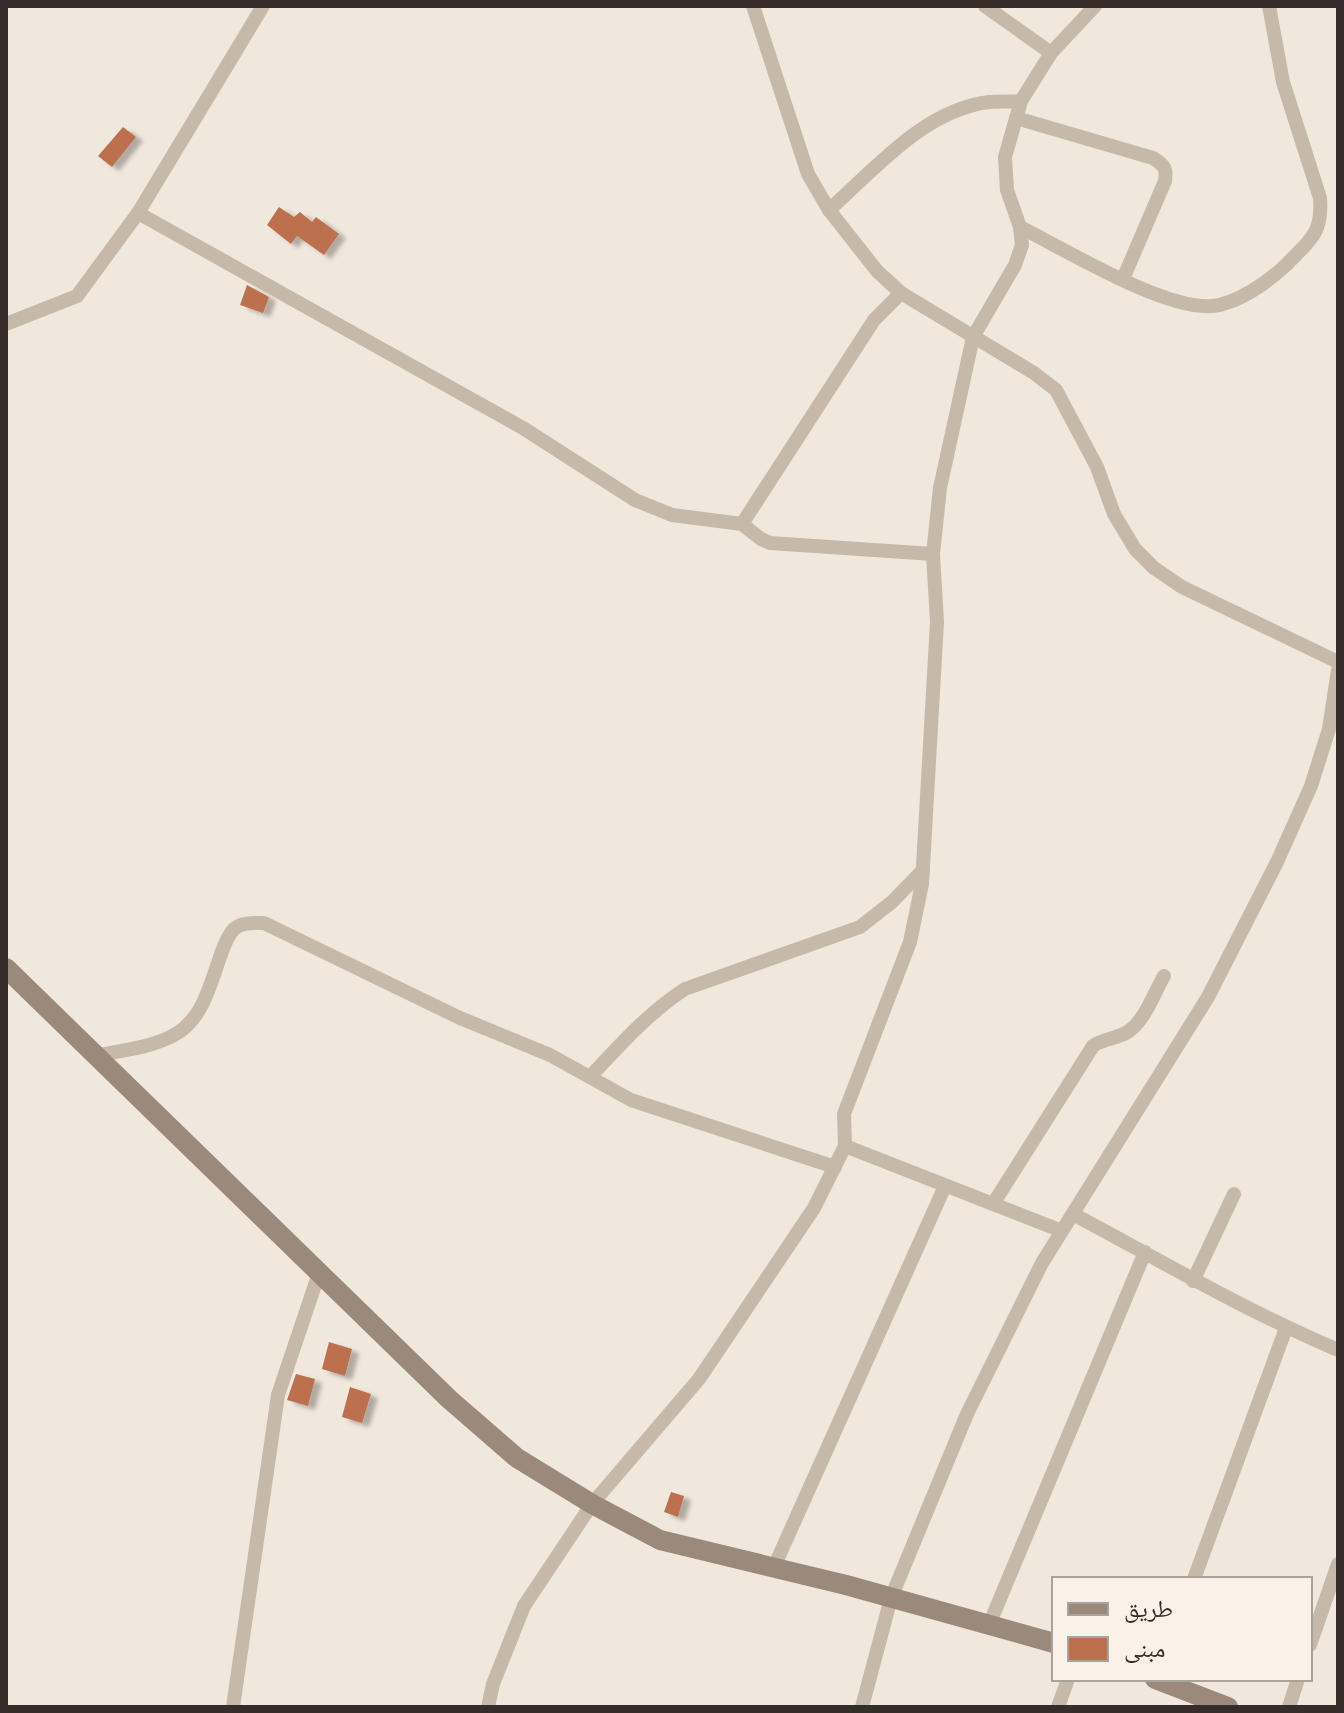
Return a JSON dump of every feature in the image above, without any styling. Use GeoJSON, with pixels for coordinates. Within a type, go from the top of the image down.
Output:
{"type":"FeatureCollection","features":[{"type":"Feature","properties":{"kind":"street"},"geometry":{"type":"LineString","coordinates":[[6,324],[77,296],[138,213],[263,6]]}},
{"type":"Feature","properties":{"kind":"street"},"geometry":{"type":"LineString","coordinates":[[985,6],[1003,11],[1051,53]]}},
{"type":"Feature","properties":{"kind":"street"},"geometry":{"type":"LineString","coordinates":[[488,1707],[493,1684],[524,1606],[592,1504],[699,1379],[814,1208],[845,1146],[844,1114],[910,942],[923,870],[937,622],[933,554],[940,488],[973,337],[1015,265],[1022,245],[1020,227],[1007,190],[1005,157],[1021,101],[1051,53],[1095,6]]}},
{"type":"Feature","properties":{"kind":"street"},"geometry":{"type":"LineString","coordinates":[[1020,227],[1153,294],[1185,305],[1214,306],[1244,295],[1279,272],[1316,234],[1322,217],[1320,198],[1283,82],[1269,6]]}},
{"type":"Feature","properties":{"kind":"street"},"geometry":{"type":"LineString","coordinates":[[757,7],[808,174],[829,210],[877,271],[901,293],[1034,373],[1056,390],[1097,467],[1114,514],[1135,549],[1154,568],[1182,587],[1338,662]]}},
{"type":"Feature","properties":{"kind":"street"},"geometry":{"type":"LineString","coordinates":[[829,210],[918,131],[952,113],[987,102],[1021,101]]}},
{"type":"Feature","properties":{"kind":"street"},"geometry":{"type":"LineString","coordinates":[[1016,118],[1153,158],[1167,170],[1123,279]]}},
{"type":"Feature","properties":{"kind":"street"},"geometry":{"type":"LineString","coordinates":[[138,213],[523,428],[635,500],[672,515],[742,524],[770,543],[933,554]]}},
{"type":"Feature","properties":{"kind":"street"},"geometry":{"type":"LineString","coordinates":[[742,524],[874,320],[901,293]]}},
{"type":"Feature","properties":{"kind":"street"},"geometry":{"type":"LineString","coordinates":[[862,1707],[876,1645],[891,1598],[967,1414],[1042,1263],[1208,997],[1277,862],[1311,786],[1329,729],[1338,670]]}},
{"type":"Feature","properties":{"kind":"street"},"geometry":{"type":"LineString","coordinates":[[590,1077],[638,1025],[685,989],[860,927],[892,902],[923,870]]}},
{"type":"Feature","properties":{"kind":"street"},"geometry":{"type":"LineString","coordinates":[[96,1056],[160,1041],[180,1032],[194,1017],[206,996],[225,945],[234,930],[247,923],[264,923],[460,1018],[550,1055],[631,1100],[835,1167]]}},
{"type":"Feature","properties":{"kind":"street"},"geometry":{"type":"LineString","coordinates":[[6,968],[449,1399],[517,1458],[592,1504],[660,1540],[774,1567],[1052,1642]]}},
{"type":"Feature","properties":{"kind":"street"},"geometry":{"type":"LineString","coordinates":[[993,1204],[1093,1046],[1130,1030],[1139,1021],[1164,976]]}},
{"type":"Feature","properties":{"kind":"street"},"geometry":{"type":"LineString","coordinates":[[845,1146],[1062,1231]]}},
{"type":"Feature","properties":{"kind":"street"},"geometry":{"type":"LineString","coordinates":[[774,1567],[945,1186]]}},
{"type":"Feature","properties":{"kind":"street"},"geometry":{"type":"LineString","coordinates":[[1193,1281],[1234,1194]]}},
{"type":"Feature","properties":{"kind":"street"},"geometry":{"type":"LineString","coordinates":[[1073,1214],[1193,1281],[1286,1328],[1338,1350]]}},
{"type":"Feature","properties":{"kind":"street"},"geometry":{"type":"LineString","coordinates":[[989,1625],[1145,1252]]}},
{"type":"Feature","properties":{"kind":"street"},"geometry":{"type":"LineString","coordinates":[[233,1707],[278,1395],[319,1273]]}},
{"type":"Feature","properties":{"kind":"street"},"geometry":{"type":"LineString","coordinates":[[1195,1577],[1286,1328]]}},
{"type":"Feature","properties":{"kind":"street"},"geometry":{"type":"LineString","coordinates":[[1312,1639],[1338,1564]]}},
{"type":"Feature","properties":{"kind":"street"},"geometry":{"type":"LineString","coordinates":[[1058,1707],[1067,1681]]}},
{"type":"Feature","properties":{"kind":"street"},"geometry":{"type":"LineString","coordinates":[[1160,1681],[1185,1699],[1228,1707]]}},
{"type":"Feature","properties":{"kind":"street"},"geometry":{"type":"LineString","coordinates":[[1289,1707],[1297,1681]]}},
{"type":"Feature","properties":{"kind":"building"},"geometry":{"type":"Polygon","coordinates":[[[123,127],[136,137],[112,167],[98,156],[123,127]]]}},
{"type":"Feature","properties":{"kind":"building"},"geometry":{"type":"Polygon","coordinates":[[[279,207],[294,217],[300,212],[312,222],[316,217],[339,234],[324,255],[297,236],[291,244],[267,225],[279,207]]]}},
{"type":"Feature","properties":{"kind":"building"},"geometry":{"type":"Polygon","coordinates":[[[247,285],[269,297],[263,313],[240,305],[247,285]]]}},
{"type":"Feature","properties":{"kind":"building"},"geometry":{"type":"Polygon","coordinates":[[[329,1342],[352,1349],[345,1376],[322,1369],[329,1342]]]}},
{"type":"Feature","properties":{"kind":"building"},"geometry":{"type":"Polygon","coordinates":[[[296,1374],[315,1379],[308,1406],[287,1400],[296,1374]]]}},
{"type":"Feature","properties":{"kind":"building"},"geometry":{"type":"Polygon","coordinates":[[[350,1387],[371,1394],[362,1423],[342,1417],[350,1387]]]}},
{"type":"Feature","properties":{"kind":"building"},"geometry":{"type":"Polygon","coordinates":[[[671,1492],[684,1496],[678,1517],[664,1512],[671,1492]]]}}]}
